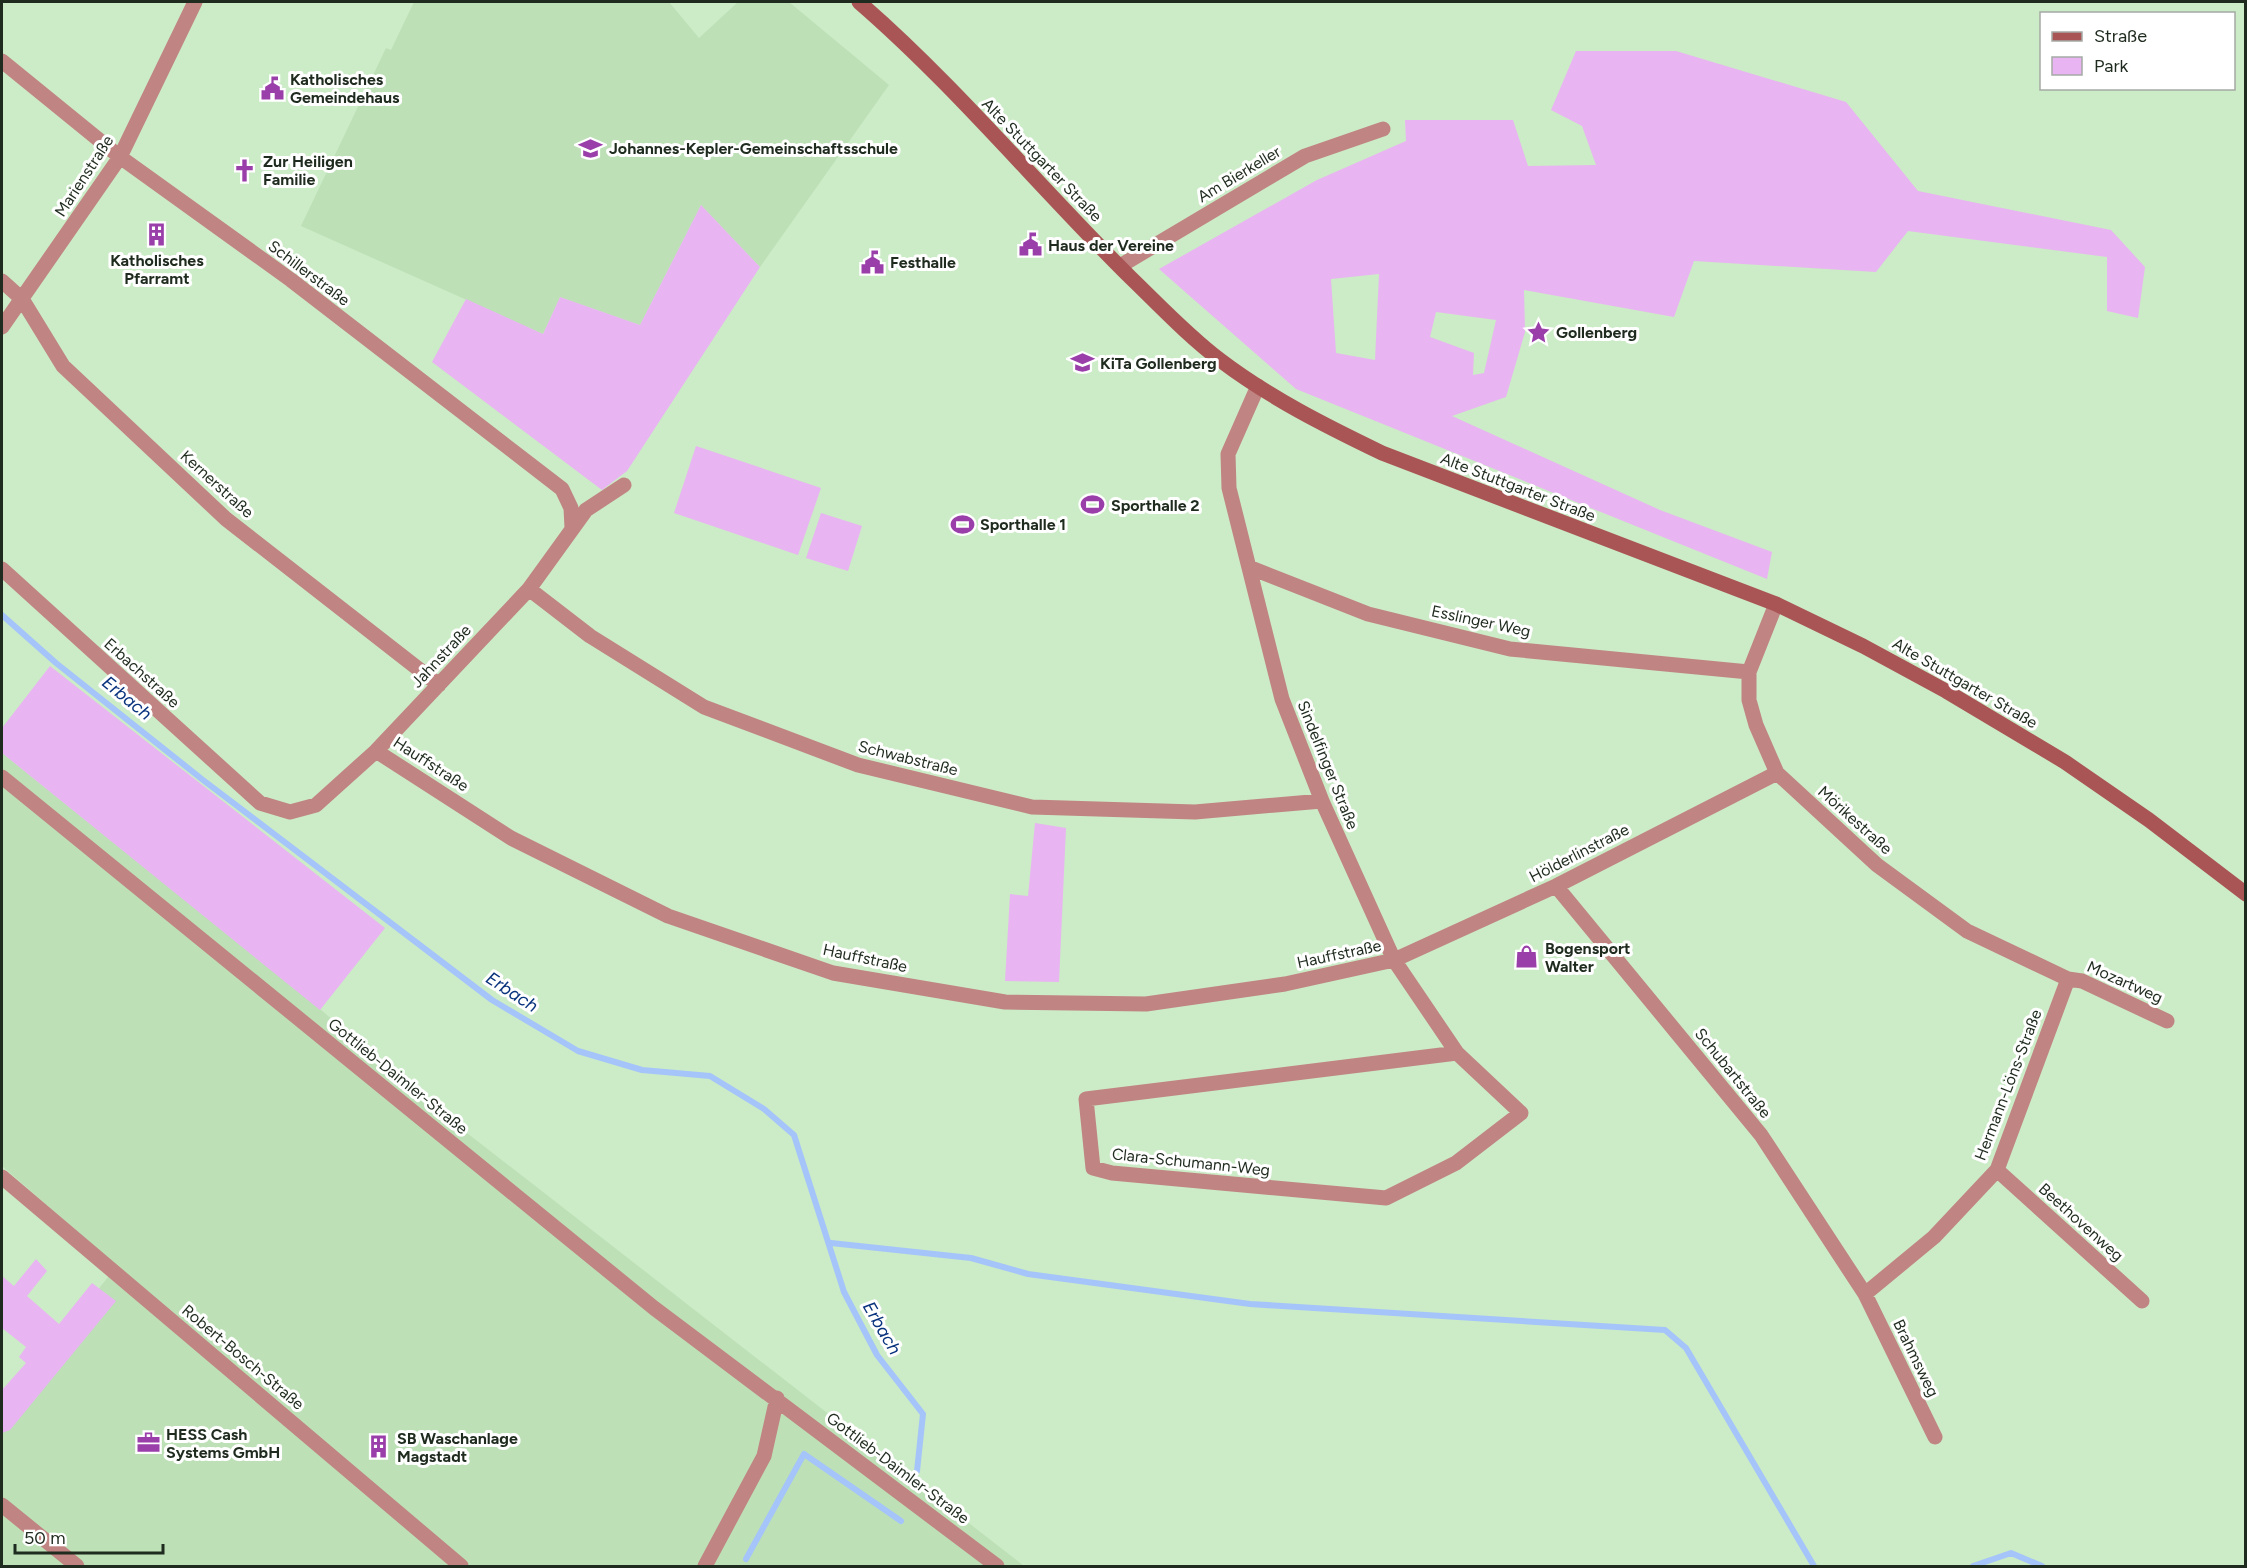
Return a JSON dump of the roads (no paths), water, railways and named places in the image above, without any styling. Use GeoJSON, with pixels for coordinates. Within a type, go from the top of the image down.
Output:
{"type":"FeatureCollection","features":[{"type":"Feature","properties":{"kind":"street","name":"Marienstraße"},"geometry":{"type":"LineString","coordinates":[[2,327],[120,157],[195,2]]}},
{"type":"Feature","properties":{"kind":"street","name":"Alte Stuttgarter Straße"},"geometry":{"type":"LineString","coordinates":[[859,2],[946,87],[1120,266],[1220,360],[1258,386],[1329,428],[1382,453],[1776,604],[1863,646],[2065,762],[2140,814],[2246,894]]}},
{"type":"Feature","properties":{"kind":"street","name":"Schillerstraße"},"geometry":{"type":"LineString","coordinates":[[2,61],[120,157],[291,280],[562,489],[571,508],[572,528]]}},
{"type":"Feature","properties":{"kind":"street","name":"Am Bierkeller"},"geometry":{"type":"LineString","coordinates":[[1120,266],[1305,156],[1383,129]]}},
{"type":"Feature","properties":{"kind":"street","name":"Kernerstraße"},"geometry":{"type":"LineString","coordinates":[[2,281],[22,299],[63,366],[226,519],[439,685]]}},
{"type":"Feature","properties":{"kind":"street","name":"Sindelfinger Straße"},"geometry":{"type":"LineString","coordinates":[[1258,386],[1228,454],[1229,488],[1251,568],[1282,699],[1322,801],[1394,960],[1457,1053],[1521,1113]]}},
{"type":"Feature","properties":{"kind":"street","name":"Jahnstraße"},"geometry":{"type":"LineString","coordinates":[[260,803],[290,812],[316,806],[376,751],[529,589],[586,510],[624,485]]}},
{"type":"Feature","properties":{"kind":"street","name":"Esslinger Weg"},"geometry":{"type":"LineString","coordinates":[[1251,568],[1368,614],[1510,649],[1749,672]]}},
{"type":"Feature","properties":{"kind":"street","name":"Erbachstraße"},"geometry":{"type":"LineString","coordinates":[[2,569],[260,803]]}},
{"type":"Feature","properties":{"kind":"street","name":"Schwabstraße"},"geometry":{"type":"LineString","coordinates":[[529,589],[590,636],[704,707],[858,765],[1032,807],[1195,812],[1322,801]]}},
{"type":"Feature","properties":{"kind":"street","name":"Mörikestraße"},"geometry":{"type":"LineString","coordinates":[[1776,604],[1749,672],[1749,700],[1756,725],[1777,773],[1877,865],[1967,931],[2068,979]]}},
{"type":"Feature","properties":{"kind":"street","name":"Hauffstraße"},"geometry":{"type":"LineString","coordinates":[[376,751],[512,838],[668,916],[833,973],[1005,1002],[1146,1004],[1285,984],[1394,960]]}},
{"type":"Feature","properties":{"kind":"street","name":"Hölderlinstraße"},"geometry":{"type":"LineString","coordinates":[[1394,960],[1556,886],[1777,773]]}},
{"type":"Feature","properties":{"kind":"street","name":"Gottlieb-Daimler-Straße"},"geometry":{"type":"LineString","coordinates":[[2,777],[654,1308],[777,1398],[997,1566]]}},
{"type":"Feature","properties":{"kind":"street","name":"Schubartstraße"},"geometry":{"type":"LineString","coordinates":[[1556,886],[1761,1136],[1865,1294]]}},
{"type":"Feature","properties":{"kind":"street","name":"Mozartweg"},"geometry":{"type":"LineString","coordinates":[[2068,979],[2082,981],[2167,1021]]}},
{"type":"Feature","properties":{"kind":"street","name":"Hermann-Löns-Straße"},"geometry":{"type":"LineString","coordinates":[[1865,1294],[1934,1237],[1997,1170],[2068,979]]}},
{"type":"Feature","properties":{"kind":"street","name":"Clara-Schumann-Weg"},"geometry":{"type":"LineString","coordinates":[[1457,1053],[1086,1099],[1093,1168],[1112,1173],[1386,1198],[1456,1163],[1521,1113]]}},
{"type":"Feature","properties":{"kind":"street","name":"Beethovenweg"},"geometry":{"type":"LineString","coordinates":[[1997,1170],[2142,1301]]}},
{"type":"Feature","properties":{"kind":"street","name":"Robert-Bosch-Straße"},"geometry":{"type":"LineString","coordinates":[[2,1177],[461,1566]]}},
{"type":"Feature","properties":{"kind":"street","name":"Brahmsweg"},"geometry":{"type":"LineString","coordinates":[[1865,1294],[1935,1437]]}},
{"type":"Feature","properties":{"kind":"street"},"geometry":{"type":"LineString","coordinates":[[705,1566],[764,1456],[777,1398]]}},
{"type":"Feature","properties":{"kind":"street"},"geometry":{"type":"LineString","coordinates":[[2,1505],[77,1566]]}},
{"type":"Feature","properties":{"kind":"waterway","name":"Erbach"},"geometry":{"type":"LineString","coordinates":[[2,615],[56,663],[203,780],[492,1000],[578,1051],[642,1070],[710,1076],[764,1109],[794,1135],[844,1292],[877,1355],[923,1414],[917,1471]]}},
{"type":"Feature","properties":{"kind":"waterway"},"geometry":{"type":"LineString","coordinates":[[831,1243],[971,1258],[1028,1274],[1250,1304],[1665,1330],[1686,1348],[1814,1566]]}},
{"type":"Feature","properties":{"kind":"waterway"},"geometry":{"type":"LineString","coordinates":[[746,1559],[804,1454],[901,1521]]}},
{"type":"Feature","properties":{"kind":"waterway"},"geometry":{"type":"LineString","coordinates":[[1973,1566],[2011,1553],[2042,1566]]}},
{"type":"Feature","properties":{"kind":"place","name":"Katholisches Gemeindehaus"},"geometry":{"type":"Point","coordinates":[272,88]}},
{"type":"Feature","properties":{"kind":"place","name":"Johannes-Kepler-Gemeinschaftsschule"},"geometry":{"type":"Point","coordinates":[591,148]}},
{"type":"Feature","properties":{"kind":"place","name":"Zur Heiligen Familie"},"geometry":{"type":"Point","coordinates":[245,170]}},
{"type":"Feature","properties":{"kind":"place","name":"Katholisches Pfarramt"},"geometry":{"type":"Point","coordinates":[157,235]}},
{"type":"Feature","properties":{"kind":"place","name":"Haus der Vereine"},"geometry":{"type":"Point","coordinates":[1030,245]}},
{"type":"Feature","properties":{"kind":"place","name":"Festhalle"},"geometry":{"type":"Point","coordinates":[872,262]}},
{"type":"Feature","properties":{"kind":"place","name":"Gollenberg"},"geometry":{"type":"Point","coordinates":[1538,332]}},
{"type":"Feature","properties":{"kind":"place","name":"KiTa Gollenberg"},"geometry":{"type":"Point","coordinates":[1082,363]}},
{"type":"Feature","properties":{"kind":"place","name":"Sporthalle 2"},"geometry":{"type":"Point","coordinates":[1093,505]}},
{"type":"Feature","properties":{"kind":"place","name":"Sporthalle 1"},"geometry":{"type":"Point","coordinates":[962,524]}},
{"type":"Feature","properties":{"kind":"place","name":"Bogensport Walter"},"geometry":{"type":"Point","coordinates":[1527,957]}},
{"type":"Feature","properties":{"kind":"place","name":"HESS Cash Systems GmbH"},"geometry":{"type":"Point","coordinates":[148,1443]}},
{"type":"Feature","properties":{"kind":"place","name":"SB Waschanlage Magstadt"},"geometry":{"type":"Point","coordinates":[379,1447]}}]}
